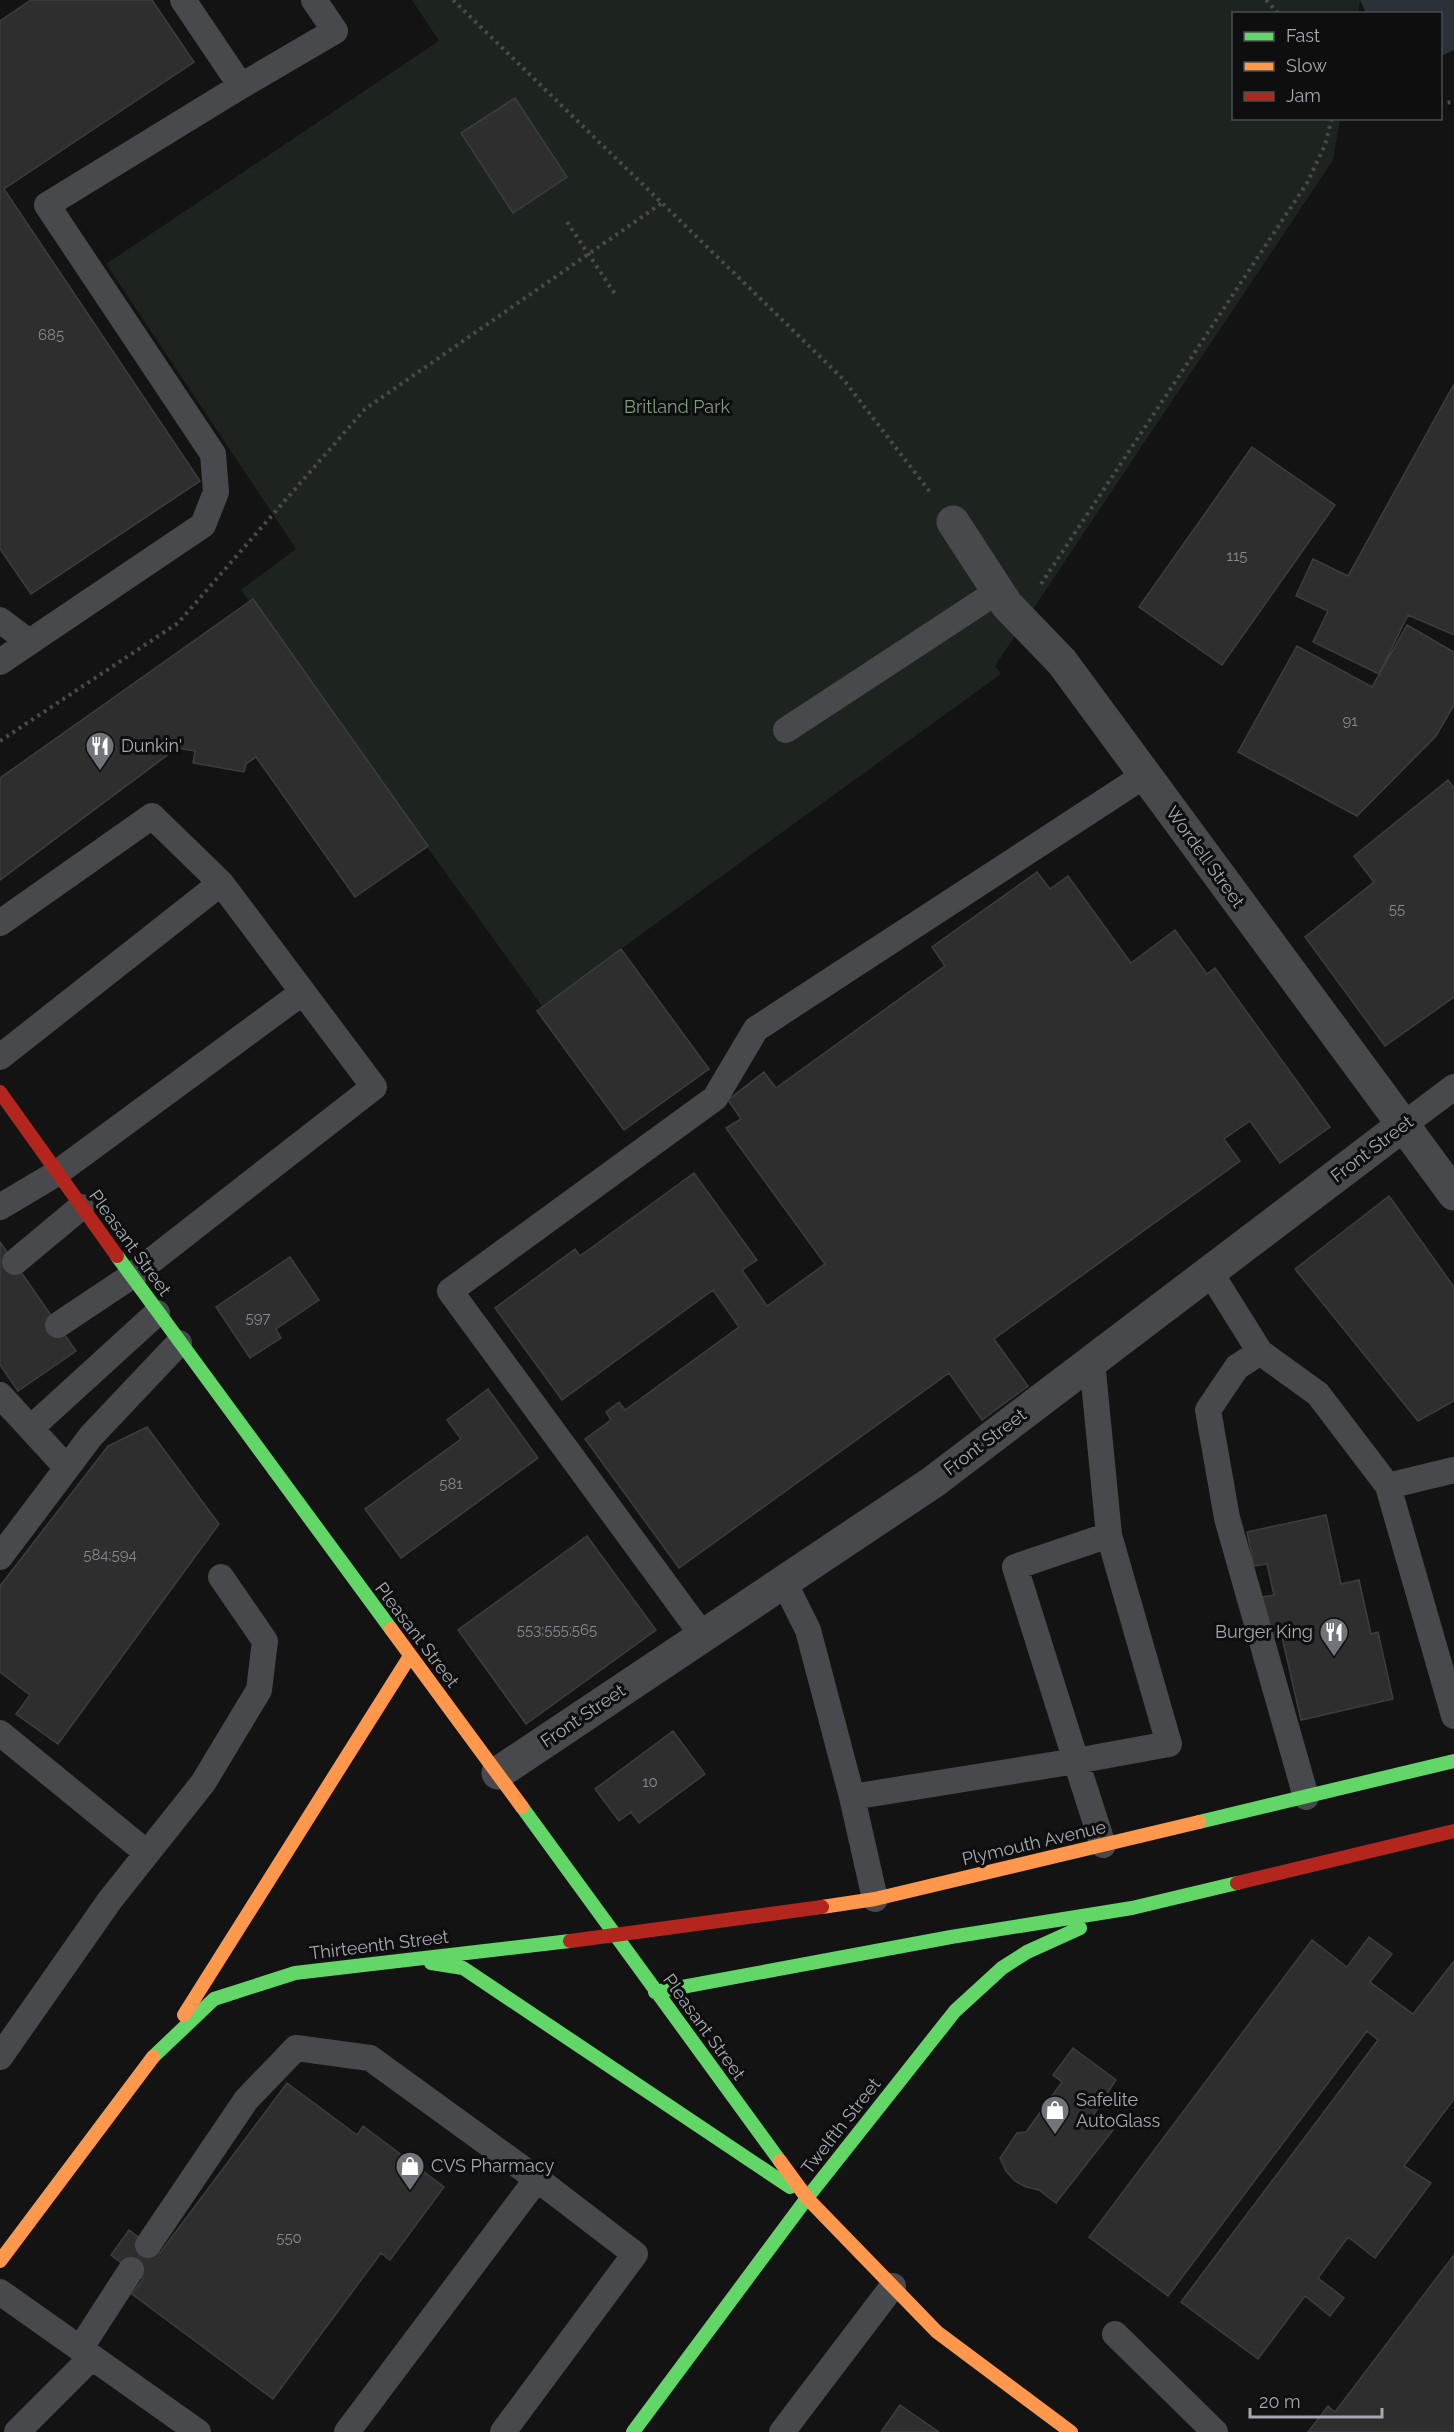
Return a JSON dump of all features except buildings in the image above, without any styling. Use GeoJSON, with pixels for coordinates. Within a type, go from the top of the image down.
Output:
{"type":"FeatureCollection","features":[{"type":"Feature","properties":{"kind":"main road","name":"Pleasant Street"},"geometry":{"type":"LineString","coordinates":[[0,1092],[81,1207],[133,1275],[179,1343],[498,1773],[655,1992],[807,2198],[937,2332],[1058,2428]]}},
{"type":"Feature","properties":{"kind":"main road","name":"Thirteenth Street"},"geometry":{"type":"LineString","coordinates":[[165,2044],[410,1656]]}},
{"type":"Feature","properties":{"kind":"main road","name":"Plymouth Avenue"},"geometry":{"type":"LineString","coordinates":[[617,1936],[875,1899],[1454,1761]]}},
{"type":"Feature","properties":{"kind":"main road"},"geometry":{"type":"LineString","coordinates":[[655,1992],[951,1937],[1132,1908],[1454,1831]]}},
{"type":"Feature","properties":{"kind":"main road","name":"Twelfth Street"},"geometry":{"type":"LineString","coordinates":[[633,2432],[807,2198],[941,2028],[978,1987],[1002,1968],[1047,1942],[1132,1908]]}},
{"type":"Feature","properties":{"kind":"main road","name":"Thirteenth Street"},"geometry":{"type":"LineString","coordinates":[[0,2261],[146,2062],[214,1999],[295,1973],[617,1936]]}},
{"type":"Feature","properties":{"kind":"main road","name":"Pleasant Street"},"geometry":{"type":"LineString","coordinates":[[409,1960],[463,1968],[807,2198]]}},
{"type":"Feature","properties":{"kind":"street","name":"Wordell Street"},"geometry":{"type":"LineString","coordinates":[[953,522],[998,591],[1019,618],[1062,662],[1454,1194]]}},
{"type":"Feature","properties":{"kind":"street","name":"Front Street"},"geometry":{"type":"LineString","coordinates":[[498,1773],[933,1482],[1402,1126]]}},
{"type":"Feature","properties":{"kind":"lane"},"geometry":{"type":"LineString","coordinates":[[183,0],[240,86]]}},
{"type":"Feature","properties":{"kind":"lane"},"geometry":{"type":"LineString","coordinates":[[0,662],[203,525],[216,492],[213,454],[47,205],[240,86],[335,31],[314,0]]}},
{"type":"Feature","properties":{"kind":"lane"},"geometry":{"type":"LineString","coordinates":[[786,730],[998,591]]}},
{"type":"Feature","properties":{"kind":"lane"},"geometry":{"type":"LineString","coordinates":[[0,621],[29,642]]}},
{"type":"Feature","properties":{"kind":"lane"},"geometry":{"type":"LineString","coordinates":[[703,1636],[450,1291],[715,1098],[756,1029],[1145,775]]}},
{"type":"Feature","properties":{"kind":"lane"},"geometry":{"type":"LineString","coordinates":[[0,923],[152,816],[221,883],[374,1087],[133,1275],[58,1325]]}},
{"type":"Feature","properties":{"kind":"lane"},"geometry":{"type":"LineString","coordinates":[[0,1057],[221,883]]}},
{"type":"Feature","properties":{"kind":"lane"},"geometry":{"type":"LineString","coordinates":[[0,1207],[57,1173],[303,992]]}},
{"type":"Feature","properties":{"kind":"lane","name":"Front Street"},"geometry":{"type":"LineString","coordinates":[[1402,1126],[1454,1087]]}},
{"type":"Feature","properties":{"kind":"lane"},"geometry":{"type":"LineString","coordinates":[[15,1262],[81,1207]]}},
{"type":"Feature","properties":{"kind":"lane"},"geometry":{"type":"LineString","coordinates":[[1210,1272],[1260,1352],[1318,1394],[1388,1486],[1454,1716]]}},
{"type":"Feature","properties":{"kind":"lane"},"geometry":{"type":"LineString","coordinates":[[31,1428],[158,1313]]}},
{"type":"Feature","properties":{"kind":"lane"},"geometry":{"type":"LineString","coordinates":[[0,1557],[92,1436],[179,1343]]}},
{"type":"Feature","properties":{"kind":"lane"},"geometry":{"type":"LineString","coordinates":[[1260,1352],[1237,1367],[1208,1410],[1227,1518],[1305,1797]]}},
{"type":"Feature","properties":{"kind":"lane"},"geometry":{"type":"LineString","coordinates":[[852,1797],[1169,1744],[1109,1535],[1092,1361]]}},
{"type":"Feature","properties":{"kind":"lane"},"geometry":{"type":"LineString","coordinates":[[0,1395],[67,1468]]}},
{"type":"Feature","properties":{"kind":"lane"},"geometry":{"type":"LineString","coordinates":[[1388,1486],[1454,1470]]}},
{"type":"Feature","properties":{"kind":"lane"},"geometry":{"type":"LineString","coordinates":[[1103,1845],[1015,1568],[1109,1535]]}},
{"type":"Feature","properties":{"kind":"lane"},"geometry":{"type":"LineString","coordinates":[[0,2057],[110,1900],[203,1783],[259,1690],[265,1641],[221,1577]]}},
{"type":"Feature","properties":{"kind":"lane"},"geometry":{"type":"LineString","coordinates":[[784,1582],[808,1630],[852,1797],[875,1899]]}},
{"type":"Feature","properties":{"kind":"lane"},"geometry":{"type":"LineString","coordinates":[[0,1733],[147,1853]]}},
{"type":"Feature","properties":{"kind":"lane"},"geometry":{"type":"LineString","coordinates":[[148,2245],[246,2100],[296,2048],[370,2058],[537,2179],[635,2254],[503,2432]]}},
{"type":"Feature","properties":{"kind":"lane"},"geometry":{"type":"LineString","coordinates":[[347,2432],[537,2179]]}},
{"type":"Feature","properties":{"kind":"lane"},"geometry":{"type":"LineString","coordinates":[[17,2432],[86,2353],[131,2270]]}},
{"type":"Feature","properties":{"kind":"lane"},"geometry":{"type":"LineString","coordinates":[[782,2432],[893,2286]]}},
{"type":"Feature","properties":{"kind":"lane"},"geometry":{"type":"LineString","coordinates":[[0,2292],[198,2432]]}},
{"type":"Feature","properties":{"kind":"lane"},"geometry":{"type":"LineString","coordinates":[[1115,2334],[1215,2432]]}},
{"type":"Feature","properties":{"kind":"path"},"geometry":{"type":"LineString","coordinates":[[453,0],[843,379],[953,522]]}},
{"type":"Feature","properties":{"kind":"path"},"geometry":{"type":"LineString","coordinates":[[1266,0],[1277,12]]}},
{"type":"Feature","properties":{"kind":"path"},"geometry":{"type":"LineString","coordinates":[[1019,618],[1307,183],[1325,145],[1331,120]]}},
{"type":"Feature","properties":{"kind":"path"},"geometry":{"type":"LineString","coordinates":[[0,741],[178,623],[364,409],[662,203]]}},
{"type":"Feature","properties":{"kind":"path"},"geometry":{"type":"LineString","coordinates":[[567,222],[617,297]]}},
{"type":"Feature","properties":{"kind":"green space","name":"Britland Park"},"geometry":{"type":"Polygon","coordinates":[[[412,0],[1360,0],[1358,12],[1232,12],[1232,120],[1340,120],[1333,160],[995,666],[1001,674],[542,1006],[241,590],[296,549],[106,264],[439,41],[412,0]]]}},
{"type":"Feature","properties":{"kind":"shaded area"},"geometry":{"type":"Polygon","coordinates":[[[1360,0],[1454,0],[1454,50],[1442,56],[1442,12],[1366,12],[1360,0]]]}},
{"type":"Feature","properties":{"kind":"traffic: fast"},"geometry":{"type":"LineString","coordinates":[[117,1256],[391,1629]]}},
{"type":"Feature","properties":{"kind":"traffic: fast"},"geometry":{"type":"LineString","coordinates":[[1199,1822],[1454,1761]]}},
{"type":"Feature","properties":{"kind":"traffic: fast"},"geometry":{"type":"LineString","coordinates":[[522,1807],[780,2161]]}},
{"type":"Feature","properties":{"kind":"traffic: fast"},"geometry":{"type":"LineString","coordinates":[[655,1992],[951,1937],[1132,1908],[1237,1883]]}},
{"type":"Feature","properties":{"kind":"traffic: fast"},"geometry":{"type":"LineString","coordinates":[[633,2432],[807,2198],[955,2011],[1002,1968],[1027,1952],[1080,1928]]}},
{"type":"Feature","properties":{"kind":"traffic: fast"},"geometry":{"type":"LineString","coordinates":[[153,2057],[214,1999],[295,1973],[570,1941]]}},
{"type":"Feature","properties":{"kind":"traffic: fast"},"geometry":{"type":"LineString","coordinates":[[431,1963],[463,1968],[790,2187]]}},
{"type":"Feature","properties":{"kind":"traffic: slow"},"geometry":{"type":"LineString","coordinates":[[391,1629],[522,1807]]}},
{"type":"Feature","properties":{"kind":"traffic: slow"},"geometry":{"type":"LineString","coordinates":[[184,2015],[410,1656]]}},
{"type":"Feature","properties":{"kind":"traffic: slow"},"geometry":{"type":"LineString","coordinates":[[822,1907],[875,1899],[1199,1822]]}},
{"type":"Feature","properties":{"kind":"traffic: slow"},"geometry":{"type":"LineString","coordinates":[[0,2261],[153,2057]]}},
{"type":"Feature","properties":{"kind":"traffic: slow"},"geometry":{"type":"LineString","coordinates":[[780,2161],[807,2198],[937,2332],[1071,2432]]}},
{"type":"Feature","properties":{"kind":"traffic: jam"},"geometry":{"type":"LineString","coordinates":[[0,1092],[117,1256]]}},
{"type":"Feature","properties":{"kind":"traffic: jam"},"geometry":{"type":"LineString","coordinates":[[1237,1883],[1454,1831]]}},
{"type":"Feature","properties":{"kind":"traffic: jam"},"geometry":{"type":"LineString","coordinates":[[570,1941],[822,1907]]}},
{"type":"Feature","properties":{"kind":"place","name":"Dunkin'"},"geometry":{"type":"Point","coordinates":[100,772]}},
{"type":"Feature","properties":{"kind":"place","name":"Burger King"},"geometry":{"type":"Point","coordinates":[1334,1658]}},
{"type":"Feature","properties":{"kind":"place","name":"Safelite AutoGlass"},"geometry":{"type":"Point","coordinates":[1055,2136]}},
{"type":"Feature","properties":{"kind":"place","name":"CVS Pharmacy"},"geometry":{"type":"Point","coordinates":[410,2192]}}]}
